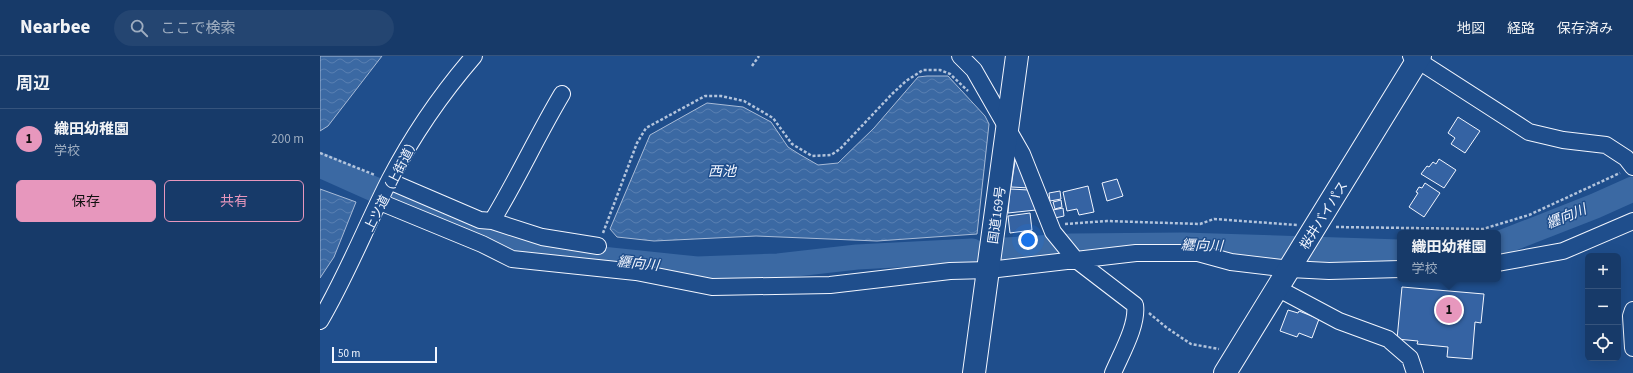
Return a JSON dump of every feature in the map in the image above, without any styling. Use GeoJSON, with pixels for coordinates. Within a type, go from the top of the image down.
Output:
{"type":"FeatureCollection","features":[{"type":"Feature","properties":{"kind":"highway","name":"国道169号"},"geometry":{"type":"LineString","coordinates":[[974,373],[1017,56]]}},
{"type":"Feature","properties":{"kind":"highway","name":"桜井バイパス"},"geometry":{"type":"LineString","coordinates":[[1225,373],[1293,264],[1416,57]]}},
{"type":"Feature","properties":{"kind":"street","name":"上ツ道（上街道）"},"geometry":{"type":"LineString","coordinates":[[320,321],[336,293],[385,192],[419,130],[452,81],[474,56]]}},
{"type":"Feature","properties":{"kind":"street"},"geometry":{"type":"LineString","coordinates":[[960,56],[974,70],[1022,154],[1052,229],[1074,258],[1135,305],[1136,314],[1132,328],[1113,373]]}},
{"type":"Feature","properties":{"kind":"street"},"geometry":{"type":"LineString","coordinates":[[1416,57],[1529,132],[1582,143],[1606,145],[1626,158],[1630,169]]}},
{"type":"Feature","properties":{"kind":"street"},"geometry":{"type":"LineString","coordinates":[[492,221],[511,190],[536,137],[562,94]]}},
{"type":"Feature","properties":{"kind":"street"},"geometry":{"type":"LineString","coordinates":[[385,192],[480,220],[492,221],[542,237],[598,246]]}},
{"type":"Feature","properties":{"kind":"street"},"geometry":{"type":"LineString","coordinates":[[385,192],[512,259],[636,272],[712,287],[830,284],[950,271],[989,270],[1074,258],[1136,253],[1198,253],[1231,262],[1293,264],[1329,270],[1397,269]]}},
{"type":"Feature","properties":{"kind":"street"},"geometry":{"type":"LineString","coordinates":[[1501,262],[1563,251],[1633,221]]}},
{"type":"Feature","properties":{"kind":"street"},"geometry":{"type":"LineString","coordinates":[[1277,288],[1339,321],[1388,339],[1410,358],[1414,373]]}},
{"type":"Feature","properties":{"kind":"street"},"geometry":{"type":"LineString","coordinates":[[1633,310],[1631,316],[1633,348]]}},
{"type":"Feature","properties":{"kind":"path"},"geometry":{"type":"LineString","coordinates":[[752,66],[759,56]]}},
{"type":"Feature","properties":{"kind":"path"},"geometry":{"type":"LineString","coordinates":[[598,246],[637,142],[646,128],[705,96],[721,96],[744,101],[773,118],[792,144],[812,156],[830,155],[840,149],[901,85],[915,74],[923,70],[940,70],[950,74],[970,94]]}},
{"type":"Feature","properties":{"kind":"path"},"geometry":{"type":"LineString","coordinates":[[320,154],[385,192]]}},
{"type":"Feature","properties":{"kind":"path"},"geometry":{"type":"LineString","coordinates":[[1052,229],[1107,221],[1200,224],[1214,219],[1313,230],[1483,229],[1529,215],[1630,169]]}},
{"type":"Feature","properties":{"kind":"path"},"geometry":{"type":"LineString","coordinates":[[1135,305],[1146,310],[1167,328],[1191,344],[1238,353]]}},
{"type":"Feature","properties":{"kind":"water"},"geometry":{"type":"Polygon","coordinates":[[[320,56],[382,56],[328,126],[320,131],[320,56]]]}},
{"type":"Feature","properties":{"kind":"water","name":"西池"},"geometry":{"type":"Polygon","coordinates":[[[948,76],[985,116],[989,124],[977,234],[877,241],[756,236],[654,241],[617,237],[610,229],[650,135],[707,103],[743,107],[771,122],[788,147],[799,154],[818,165],[838,163],[874,128],[918,77],[948,76]]]}},
{"type":"Feature","properties":{"kind":"water"},"geometry":{"type":"Polygon","coordinates":[[[320,189],[356,202],[334,257],[320,278],[320,189]]]}},
{"type":"Feature","properties":{"kind":"building"},"geometry":{"type":"Polygon","coordinates":[[[1458,117],[1480,131],[1465,153],[1451,144],[1455,138],[1448,133],[1458,117]]]}},
{"type":"Feature","properties":{"kind":"building"},"geometry":{"type":"Polygon","coordinates":[[[1439,159],[1456,170],[1444,188],[1421,174],[1427,166],[1429,167],[1433,162],[1436,164],[1439,159]]]}},
{"type":"Feature","properties":{"kind":"building"},"geometry":{"type":"Polygon","coordinates":[[[1015,161],[1020,162],[1030,188],[1011,187],[1015,161]]]}},
{"type":"Feature","properties":{"kind":"building"},"geometry":{"type":"Polygon","coordinates":[[[1117,179],[1123,196],[1107,201],[1102,183],[1117,179]]]}},
{"type":"Feature","properties":{"kind":"building"},"geometry":{"type":"Polygon","coordinates":[[[1425,183],[1440,193],[1424,217],[1409,207],[1418,193],[1416,192],[1419,187],[1422,188],[1425,183]]]}},
{"type":"Feature","properties":{"kind":"building"},"geometry":{"type":"Polygon","coordinates":[[[1088,186],[1094,212],[1079,215],[1077,209],[1067,211],[1063,192],[1088,186]]]}},
{"type":"Feature","properties":{"kind":"building"},"geometry":{"type":"Polygon","coordinates":[[[1010,189],[1029,190],[1036,210],[1008,213],[1010,189]]]}},
{"type":"Feature","properties":{"kind":"building"},"geometry":{"type":"Polygon","coordinates":[[[1060,191],[1061,199],[1050,201],[1049,193],[1060,191]]]}},
{"type":"Feature","properties":{"kind":"building"},"geometry":{"type":"Polygon","coordinates":[[[1061,200],[1062,207],[1055,209],[1053,202],[1061,200]]]}},
{"type":"Feature","properties":{"kind":"building"},"geometry":{"type":"Polygon","coordinates":[[[1063,208],[1064,216],[1055,218],[1053,210],[1063,208]]]}},
{"type":"Feature","properties":{"kind":"building"},"geometry":{"type":"Polygon","coordinates":[[[1030,213],[1032,230],[1010,233],[1008,216],[1030,213]]]}},
{"type":"Feature","properties":{"kind":"building"},"geometry":{"type":"Polygon","coordinates":[[[1402,287],[1484,294],[1481,323],[1475,322],[1472,359],[1447,357],[1448,347],[1417,344],[1418,341],[1397,339],[1402,287]]]}},
{"type":"Feature","properties":{"kind":"building"},"geometry":{"type":"Polygon","coordinates":[[[1288,310],[1298,313],[1299,311],[1319,319],[1312,338],[1299,333],[1297,337],[1280,331],[1288,310]]]}},
{"type":"Feature","properties":{"kind":"waterway","name":"纒向川"},"geometry":{"type":"LineString","coordinates":[[320,165],[434,216],[513,242],[582,257],[697,269],[778,266],[857,257],[972,251]]}},
{"type":"Feature","properties":{"kind":"waterway","name":"纒向川"},"geometry":{"type":"LineString","coordinates":[[1501,243],[1595,206],[1633,189]]}},
{"type":"Feature","properties":{"kind":"waterway","name":"纒向川"},"geometry":{"type":"LineString","coordinates":[[1005,250],[1072,246],[1183,245],[1397,252]]}},
{"type":"Feature","properties":{"kind":"place","name":"織田幼稚園"},"geometry":{"type":"Point","coordinates":[1449,310]}}]}
